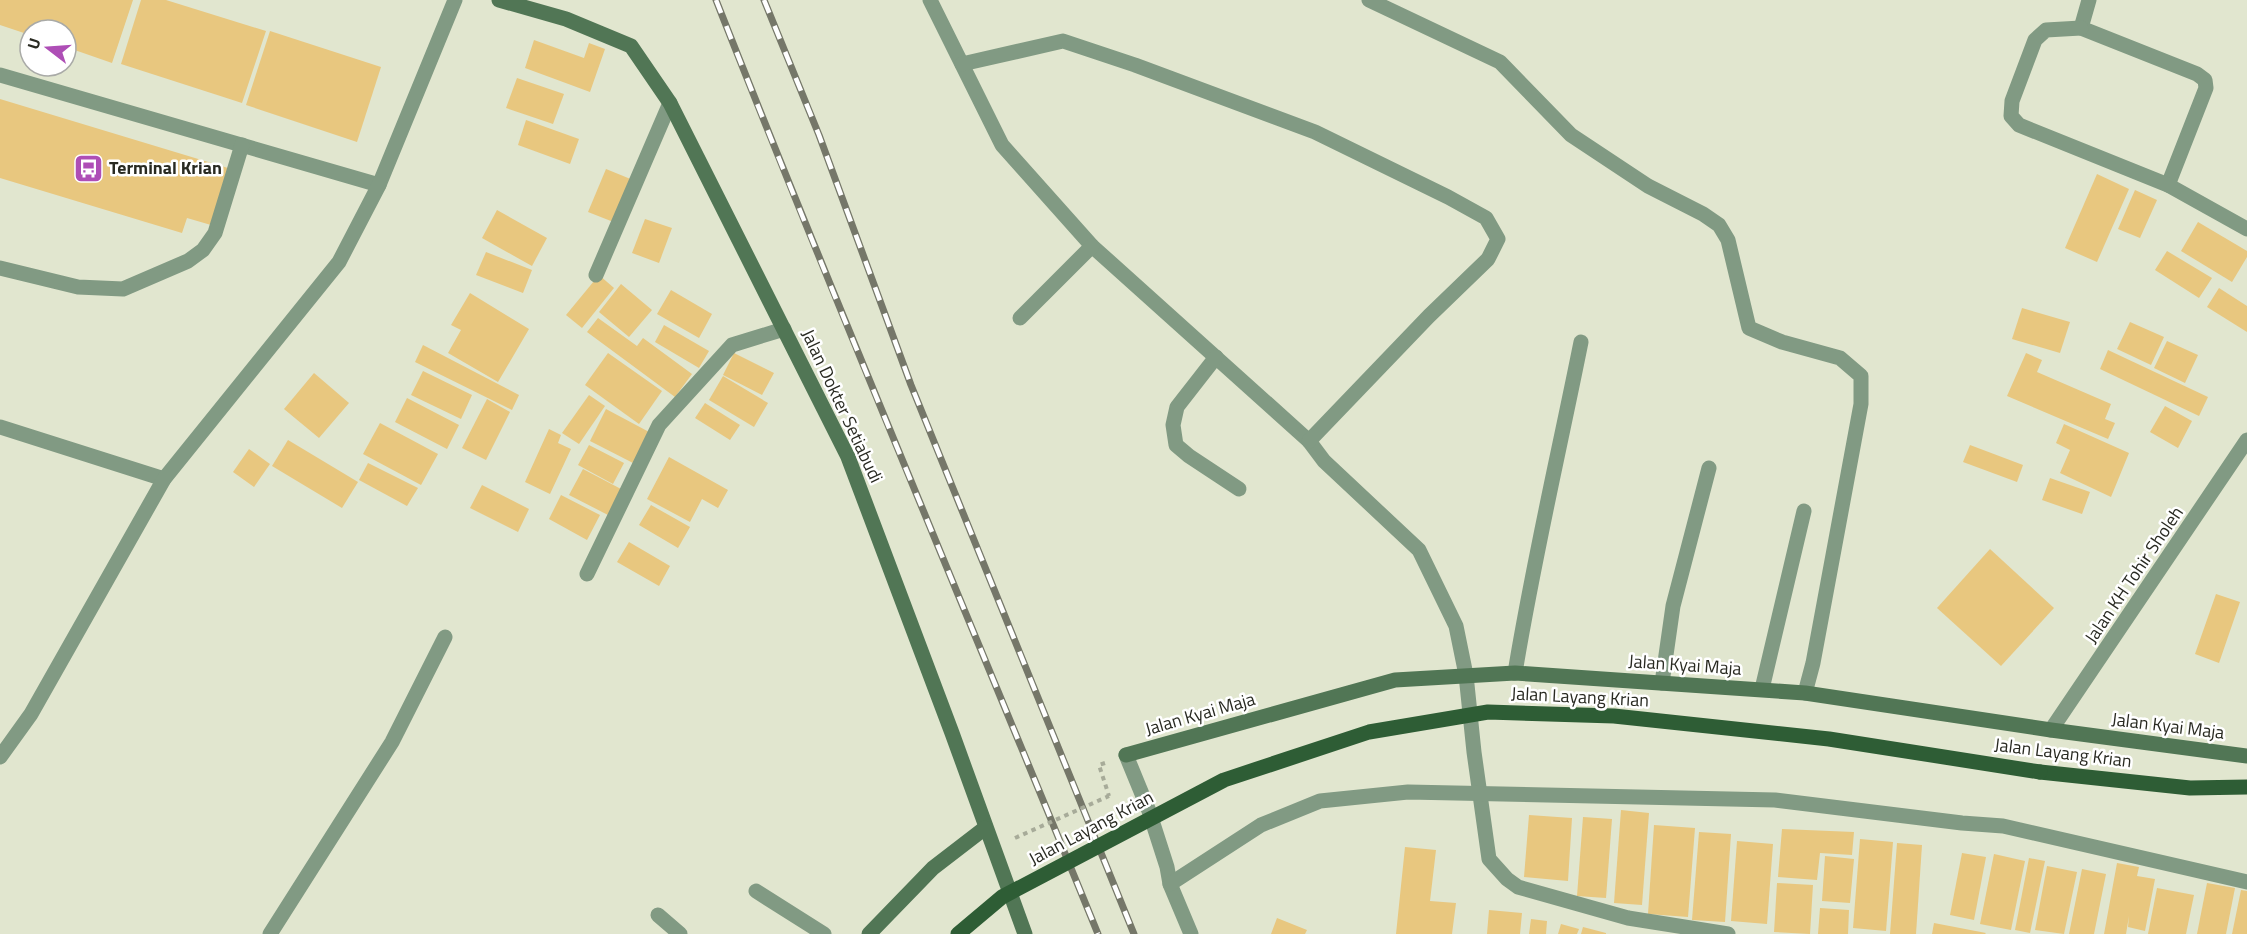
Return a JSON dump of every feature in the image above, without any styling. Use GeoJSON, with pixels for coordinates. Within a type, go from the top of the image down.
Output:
{"type":"FeatureCollection","features":[{"type":"Feature","properties":{"kind":"main road","name":"Jalan Layang Krian"},"geometry":{"type":"LineString","coordinates":[[958,934],[1002,897],[1224,780],[1369,732],[1488,712],[1614,716],[1829,739],[2040,772],[2190,788],[2247,787]]}},
{"type":"Feature","properties":{"kind":"street"},"geometry":{"type":"LineString","coordinates":[[0,757],[31,714],[164,479],[339,262],[380,185],[455,0]]}},
{"type":"Feature","properties":{"kind":"street","name":"Jalan Dokter Setiabudi"},"geometry":{"type":"LineString","coordinates":[[499,0],[566,18],[631,46],[670,103],[848,458],[1025,934]]}},
{"type":"Feature","properties":{"kind":"street"},"geometry":{"type":"LineString","coordinates":[[930,0],[1002,145],[1092,246],[1309,441],[1324,461],[1419,550],[1456,626],[1467,675],[1474,752],[1489,859],[1507,879],[1518,887],[1628,918],[1728,934]]}},
{"type":"Feature","properties":{"kind":"street"},"geometry":{"type":"LineString","coordinates":[[1369,0],[1500,62],[1571,135],[1648,186],[1703,214],[1719,225],[1728,240],[1749,328],[1782,342],[1840,358],[1861,376],[1859,415],[1813,663],[1805,693]]}},
{"type":"Feature","properties":{"kind":"street"},"geometry":{"type":"LineString","coordinates":[[2081,28],[2089,0]]}},
{"type":"Feature","properties":{"kind":"street"},"geometry":{"type":"LineString","coordinates":[[2168,185],[2206,88],[2205,80],[2197,74],[2081,28],[2046,30],[2036,40],[2012,101],[2012,116],[2019,125],[2168,185],[2247,229]]}},
{"type":"Feature","properties":{"kind":"street"},"geometry":{"type":"LineString","coordinates":[[962,64],[1063,41],[1135,65],[1315,132],[1486,218],[1498,239],[1488,259],[1429,316],[1309,441]]}},
{"type":"Feature","properties":{"kind":"street"},"geometry":{"type":"LineString","coordinates":[[0,75],[380,185]]}},
{"type":"Feature","properties":{"kind":"street"},"geometry":{"type":"LineString","coordinates":[[596,275],[670,103]]}},
{"type":"Feature","properties":{"kind":"street"},"geometry":{"type":"LineString","coordinates":[[0,268],[78,287],[123,289],[188,261],[203,250],[215,233],[242,145]]}},
{"type":"Feature","properties":{"kind":"street"},"geometry":{"type":"LineString","coordinates":[[1020,318],[1092,246]]}},
{"type":"Feature","properties":{"kind":"street"},"geometry":{"type":"LineString","coordinates":[[587,574],[659,425],[732,345],[784,329]]}},
{"type":"Feature","properties":{"kind":"street"},"geometry":{"type":"LineString","coordinates":[[1515,673],[1531,576],[1550,498],[1581,342]]}},
{"type":"Feature","properties":{"kind":"street"},"geometry":{"type":"LineString","coordinates":[[1216,357],[1177,407],[1173,425],[1176,445],[1239,489]]}},
{"type":"Feature","properties":{"kind":"street"},"geometry":{"type":"LineString","coordinates":[[0,427],[164,479]]}},
{"type":"Feature","properties":{"kind":"street","name":"Jalan KH Tohir Sholeh"},"geometry":{"type":"LineString","coordinates":[[2051,730],[2247,440]]}},
{"type":"Feature","properties":{"kind":"street"},"geometry":{"type":"LineString","coordinates":[[1662,683],[1673,606],[1709,468]]}},
{"type":"Feature","properties":{"kind":"street"},"geometry":{"type":"LineString","coordinates":[[1762,689],[1804,511]]}},
{"type":"Feature","properties":{"kind":"street"},"geometry":{"type":"LineString","coordinates":[[270,934],[392,742],[445,637]]}},
{"type":"Feature","properties":{"kind":"street","name":"Jalan Kyai Maja"},"geometry":{"type":"LineString","coordinates":[[1170,884],[1167,867],[1149,811],[1126,755],[1395,680],[1515,673],[1762,689],[1805,693],[2051,730],[2247,756]]}},
{"type":"Feature","properties":{"kind":"street"},"geometry":{"type":"LineString","coordinates":[[1191,934],[1170,884],[1262,825],[1320,801],[1408,792],[1775,800],[2003,826],[2247,882]]}},
{"type":"Feature","properties":{"kind":"street"},"geometry":{"type":"LineString","coordinates":[[869,934],[933,868],[985,828]]}},
{"type":"Feature","properties":{"kind":"street"},"geometry":{"type":"LineString","coordinates":[[756,891],[824,934]]}},
{"type":"Feature","properties":{"kind":"street"},"geometry":{"type":"LineString","coordinates":[[658,915],[680,934]]}},
{"type":"Feature","properties":{"kind":"path"},"geometry":{"type":"LineString","coordinates":[[1015,838],[1109,796],[1099,765]]}},
{"type":"Feature","properties":{"kind":"building"},"geometry":{"type":"Polygon","coordinates":[[[0,0],[133,0],[112,63],[78,51],[78,18],[18,18],[18,31],[0,25],[0,0]]]}},
{"type":"Feature","properties":{"kind":"building"},"geometry":{"type":"Polygon","coordinates":[[[141,0],[166,0],[266,31],[242,103],[121,64],[141,0]]]}},
{"type":"Feature","properties":{"kind":"building"},"geometry":{"type":"Polygon","coordinates":[[[270,31],[381,67],[357,142],[246,105],[270,31]]]}},
{"type":"Feature","properties":{"kind":"building"},"geometry":{"type":"Polygon","coordinates":[[[534,40],[584,58],[589,43],[605,49],[590,92],[525,68],[534,40]]]}},
{"type":"Feature","properties":{"kind":"building"},"geometry":{"type":"Polygon","coordinates":[[[517,78],[564,94],[553,124],[506,108],[517,78]]]}},
{"type":"Feature","properties":{"kind":"building"},"geometry":{"type":"Polygon","coordinates":[[[0,99],[228,168],[211,225],[187,218],[182,233],[0,178],[0,99]]]}},
{"type":"Feature","properties":{"kind":"building"},"geometry":{"type":"Polygon","coordinates":[[[526,120],[579,139],[570,164],[518,145],[526,120]]]}},
{"type":"Feature","properties":{"kind":"building"},"geometry":{"type":"Polygon","coordinates":[[[606,169],[633,180],[616,223],[588,212],[606,169]]]}},
{"type":"Feature","properties":{"kind":"building"},"geometry":{"type":"Polygon","coordinates":[[[2097,174],[2129,189],[2097,262],[2065,248],[2097,174]]]}},
{"type":"Feature","properties":{"kind":"building"},"geometry":{"type":"Polygon","coordinates":[[[2135,190],[2157,200],[2140,238],[2118,229],[2135,190]]]}},
{"type":"Feature","properties":{"kind":"building"},"geometry":{"type":"Polygon","coordinates":[[[497,210],[547,238],[532,266],[482,238],[497,210]]]}},
{"type":"Feature","properties":{"kind":"building"},"geometry":{"type":"Polygon","coordinates":[[[645,219],[672,228],[659,263],[632,253],[645,219]]]}},
{"type":"Feature","properties":{"kind":"building"},"geometry":{"type":"Polygon","coordinates":[[[2198,222],[2247,251],[2247,257],[2232,282],[2181,251],[2198,222]]]}},
{"type":"Feature","properties":{"kind":"building"},"geometry":{"type":"Polygon","coordinates":[[[2167,251],[2212,278],[2199,298],[2155,270],[2167,251]]]}},
{"type":"Feature","properties":{"kind":"building"},"geometry":{"type":"Polygon","coordinates":[[[486,252],[532,270],[523,293],[476,275],[486,252]]]}},
{"type":"Feature","properties":{"kind":"building"},"geometry":{"type":"Polygon","coordinates":[[[599,275],[614,288],[582,328],[566,315],[599,275]]]}},
{"type":"Feature","properties":{"kind":"building"},"geometry":{"type":"Polygon","coordinates":[[[621,284],[652,310],[629,337],[599,312],[621,284]]]}},
{"type":"Feature","properties":{"kind":"building"},"geometry":{"type":"Polygon","coordinates":[[[2219,288],[2247,306],[2247,332],[2207,307],[2219,288]]]}},
{"type":"Feature","properties":{"kind":"building"},"geometry":{"type":"Polygon","coordinates":[[[671,290],[712,314],[699,338],[657,314],[671,290]]]}},
{"type":"Feature","properties":{"kind":"building"},"geometry":{"type":"Polygon","coordinates":[[[470,293],[529,329],[498,382],[448,353],[461,330],[451,325],[470,293]]]}},
{"type":"Feature","properties":{"kind":"building"},"geometry":{"type":"Polygon","coordinates":[[[2022,308],[2070,322],[2060,353],[2012,339],[2022,308]]]}},
{"type":"Feature","properties":{"kind":"building"},"geometry":{"type":"Polygon","coordinates":[[[598,318],[637,346],[643,338],[692,374],[675,397],[587,332],[598,318]]]}},
{"type":"Feature","properties":{"kind":"building"},"geometry":{"type":"Polygon","coordinates":[[[2130,322],[2164,337],[2151,365],[2117,349],[2130,322]]]}},
{"type":"Feature","properties":{"kind":"building"},"geometry":{"type":"Polygon","coordinates":[[[664,325],[709,351],[699,368],[655,342],[664,325]]]}},
{"type":"Feature","properties":{"kind":"building"},"geometry":{"type":"Polygon","coordinates":[[[2167,341],[2198,355],[2185,383],[2154,368],[2167,341]]]}},
{"type":"Feature","properties":{"kind":"building"},"geometry":{"type":"Polygon","coordinates":[[[423,345],[519,395],[512,410],[415,362],[423,345]]]}},
{"type":"Feature","properties":{"kind":"building"},"geometry":{"type":"Polygon","coordinates":[[[2108,350],[2208,397],[2199,416],[2100,369],[2108,350]]]}},
{"type":"Feature","properties":{"kind":"building"},"geometry":{"type":"Polygon","coordinates":[[[608,353],[662,391],[639,424],[585,385],[608,353]]]}},
{"type":"Feature","properties":{"kind":"building"},"geometry":{"type":"Polygon","coordinates":[[[734,353],[774,373],[762,395],[723,375],[734,353]]]}},
{"type":"Feature","properties":{"kind":"building"},"geometry":{"type":"Polygon","coordinates":[[[2026,353],[2042,360],[2037,372],[2111,404],[2105,419],[2115,423],[2108,439],[2007,396],[2026,353]]]}},
{"type":"Feature","properties":{"kind":"building"},"geometry":{"type":"Polygon","coordinates":[[[423,371],[472,395],[461,419],[411,395],[423,371]]]}},
{"type":"Feature","properties":{"kind":"building"},"geometry":{"type":"Polygon","coordinates":[[[314,373],[349,403],[319,438],[284,409],[314,373]]]}},
{"type":"Feature","properties":{"kind":"building"},"geometry":{"type":"Polygon","coordinates":[[[723,376],[768,403],[754,427],[709,400],[723,376]]]}},
{"type":"Feature","properties":{"kind":"building"},"geometry":{"type":"Polygon","coordinates":[[[589,395],[605,406],[579,444],[562,433],[589,395]]]}},
{"type":"Feature","properties":{"kind":"building"},"geometry":{"type":"Polygon","coordinates":[[[407,398],[459,425],[447,449],[395,422],[407,398]]]}},
{"type":"Feature","properties":{"kind":"building"},"geometry":{"type":"Polygon","coordinates":[[[487,399],[510,412],[486,460],[462,448],[487,399]]]}},
{"type":"Feature","properties":{"kind":"building"},"geometry":{"type":"Polygon","coordinates":[[[705,403],[740,425],[730,440],[695,418],[705,403]]]}},
{"type":"Feature","properties":{"kind":"building"},"geometry":{"type":"Polygon","coordinates":[[[2165,406],[2192,421],[2178,448],[2150,432],[2165,406]]]}},
{"type":"Feature","properties":{"kind":"building"},"geometry":{"type":"Polygon","coordinates":[[[606,409],[651,433],[635,464],[590,441],[606,409]]]}},
{"type":"Feature","properties":{"kind":"building"},"geometry":{"type":"Polygon","coordinates":[[[380,423],[438,454],[421,485],[363,454],[380,423]]]}},
{"type":"Feature","properties":{"kind":"building"},"geometry":{"type":"Polygon","coordinates":[[[2064,424],[2129,453],[2111,497],[2060,473],[2070,450],[2056,443],[2064,424]]]}},
{"type":"Feature","properties":{"kind":"building"},"geometry":{"type":"Polygon","coordinates":[[[549,429],[561,435],[558,443],[571,449],[550,494],[525,482],[549,429]]]}},
{"type":"Feature","properties":{"kind":"building"},"geometry":{"type":"Polygon","coordinates":[[[288,440],[358,482],[342,508],[272,466],[288,440]]]}},
{"type":"Feature","properties":{"kind":"building"},"geometry":{"type":"Polygon","coordinates":[[[589,445],[624,463],[613,484],[578,465],[589,445]]]}},
{"type":"Feature","properties":{"kind":"building"},"geometry":{"type":"Polygon","coordinates":[[[1970,445],[2023,465],[2017,482],[1963,462],[1970,445]]]}},
{"type":"Feature","properties":{"kind":"building"},"geometry":{"type":"Polygon","coordinates":[[[249,449],[270,464],[254,487],[233,472],[249,449]]]}},
{"type":"Feature","properties":{"kind":"building"},"geometry":{"type":"Polygon","coordinates":[[[669,457],[728,490],[718,508],[702,499],[690,522],[647,499],[669,457]]]}},
{"type":"Feature","properties":{"kind":"building"},"geometry":{"type":"Polygon","coordinates":[[[368,463],[418,488],[407,506],[359,480],[368,463]]]}},
{"type":"Feature","properties":{"kind":"building"},"geometry":{"type":"Polygon","coordinates":[[[583,469],[621,489],[608,515],[569,495],[583,469]]]}},
{"type":"Feature","properties":{"kind":"building"},"geometry":{"type":"Polygon","coordinates":[[[2050,478],[2090,492],[2082,514],[2042,500],[2050,478]]]}},
{"type":"Feature","properties":{"kind":"building"},"geometry":{"type":"Polygon","coordinates":[[[482,485],[529,509],[518,532],[470,508],[482,485]]]}},
{"type":"Feature","properties":{"kind":"building"},"geometry":{"type":"Polygon","coordinates":[[[561,495],[600,515],[587,540],[549,519],[561,495]]]}},
{"type":"Feature","properties":{"kind":"building"},"geometry":{"type":"Polygon","coordinates":[[[651,505],[690,527],[678,548],[639,525],[651,505]]]}},
{"type":"Feature","properties":{"kind":"building"},"geometry":{"type":"Polygon","coordinates":[[[629,542],[670,566],[659,586],[617,562],[629,542]]]}},
{"type":"Feature","properties":{"kind":"building"},"geometry":{"type":"Polygon","coordinates":[[[1990,549],[2054,608],[2001,666],[1937,608],[1990,549]]]}},
{"type":"Feature","properties":{"kind":"building"},"geometry":{"type":"Polygon","coordinates":[[[2216,594],[2240,602],[2219,663],[2195,654],[2216,594]]]}},
{"type":"Feature","properties":{"kind":"building"},"geometry":{"type":"Polygon","coordinates":[[[1621,810],[1649,813],[1642,905],[1614,903],[1621,810]]]}},
{"type":"Feature","properties":{"kind":"building"},"geometry":{"type":"Polygon","coordinates":[[[1529,815],[1572,818],[1568,881],[1524,877],[1529,815]]]}},
{"type":"Feature","properties":{"kind":"building"},"geometry":{"type":"Polygon","coordinates":[[[1583,817],[1612,819],[1606,898],[1577,896],[1583,817]]]}},
{"type":"Feature","properties":{"kind":"building"},"geometry":{"type":"Polygon","coordinates":[[[1654,825],[1695,828],[1688,917],[1648,914],[1654,825]]]}},
{"type":"Feature","properties":{"kind":"building"},"geometry":{"type":"Polygon","coordinates":[[[1782,829],[1854,832],[1852,855],[1820,853],[1817,880],[1778,877],[1782,829]]]}},
{"type":"Feature","properties":{"kind":"building"},"geometry":{"type":"Polygon","coordinates":[[[1699,832],[1731,834],[1725,922],[1692,920],[1699,832]]]}},
{"type":"Feature","properties":{"kind":"building"},"geometry":{"type":"Polygon","coordinates":[[[1860,839],[1893,842],[1886,931],[1853,928],[1860,839]]]}},
{"type":"Feature","properties":{"kind":"building"},"geometry":{"type":"Polygon","coordinates":[[[1737,841],[1773,844],[1767,924],[1731,921],[1737,841]]]}},
{"type":"Feature","properties":{"kind":"building"},"geometry":{"type":"Polygon","coordinates":[[[1897,843],[1922,845],[1916,934],[1890,934],[1897,843]]]}},
{"type":"Feature","properties":{"kind":"building"},"geometry":{"type":"Polygon","coordinates":[[[1405,847],[1436,850],[1430,901],[1456,903],[1452,934],[1396,934],[1405,847]]]}},
{"type":"Feature","properties":{"kind":"building"},"geometry":{"type":"Polygon","coordinates":[[[1962,853],[1986,857],[1974,920],[1950,915],[1962,853]]]}},
{"type":"Feature","properties":{"kind":"building"},"geometry":{"type":"Polygon","coordinates":[[[1994,854],[2025,861],[2011,930],[1980,924],[1994,854]]]}},
{"type":"Feature","properties":{"kind":"building"},"geometry":{"type":"Polygon","coordinates":[[[1825,856],[1854,859],[1850,903],[1822,901],[1825,856]]]}},
{"type":"Feature","properties":{"kind":"building"},"geometry":{"type":"Polygon","coordinates":[[[2029,858],[2045,861],[2030,933],[2015,930],[2029,858]]]}},
{"type":"Feature","properties":{"kind":"building"},"geometry":{"type":"Polygon","coordinates":[[[2117,863],[2139,867],[2137,876],[2155,879],[2145,931],[2128,927],[2129,916],[2126,934],[2104,934],[2117,863]]]}},
{"type":"Feature","properties":{"kind":"building"},"geometry":{"type":"Polygon","coordinates":[[[2047,866],[2077,872],[2064,934],[2035,930],[2047,866]]]}},
{"type":"Feature","properties":{"kind":"building"},"geometry":{"type":"Polygon","coordinates":[[[2082,869],[2106,874],[2094,934],[2069,934],[2082,869]]]}},
{"type":"Feature","properties":{"kind":"building"},"geometry":{"type":"Polygon","coordinates":[[[1777,883],[1813,885],[1810,934],[1774,932],[1777,883]]]}},
{"type":"Feature","properties":{"kind":"building"},"geometry":{"type":"Polygon","coordinates":[[[2207,883],[2235,888],[2226,934],[2197,934],[2207,883]]]}},
{"type":"Feature","properties":{"kind":"building"},"geometry":{"type":"Polygon","coordinates":[[[2157,888],[2194,895],[2186,934],[2148,934],[2157,888]]]}},
{"type":"Feature","properties":{"kind":"building"},"geometry":{"type":"Polygon","coordinates":[[[2241,890],[2247,891],[2247,934],[2232,934],[2241,890]]]}},
{"type":"Feature","properties":{"kind":"building"},"geometry":{"type":"Polygon","coordinates":[[[1820,908],[1849,910],[1848,934],[1818,934],[1820,908]]]}},
{"type":"Feature","properties":{"kind":"building"},"geometry":{"type":"Polygon","coordinates":[[[1489,910],[1522,913],[1520,934],[1487,934],[1489,910]]]}},
{"type":"Feature","properties":{"kind":"building"},"geometry":{"type":"Polygon","coordinates":[[[1277,918],[1307,930],[1305,934],[1271,934],[1277,918]]]}},
{"type":"Feature","properties":{"kind":"building"},"geometry":{"type":"Polygon","coordinates":[[[1531,919],[1547,921],[1546,934],[1529,934],[1531,919]]]}},
{"type":"Feature","properties":{"kind":"building"},"geometry":{"type":"Polygon","coordinates":[[[1934,923],[1986,933],[1932,934],[1934,923]]]}},
{"type":"Feature","properties":{"kind":"building"},"geometry":{"type":"Polygon","coordinates":[[[1561,924],[1579,929],[1577,934],[1558,934],[1561,924]]]}},
{"type":"Feature","properties":{"kind":"building"},"geometry":{"type":"Polygon","coordinates":[[[1583,927],[1606,933],[1606,934],[1581,934],[1583,927]]]}},
{"type":"Feature","properties":{"kind":"railway"},"geometry":{"type":"LineString","coordinates":[[716,0],[857,351],[1098,934]]}},
{"type":"Feature","properties":{"kind":"railway"},"geometry":{"type":"LineString","coordinates":[[764,0],[819,135],[911,385],[1134,934]]}},
{"type":"Feature","properties":{"kind":"place","name":"Terminal Krian"},"geometry":{"type":"Point","coordinates":[88,168]}}]}
